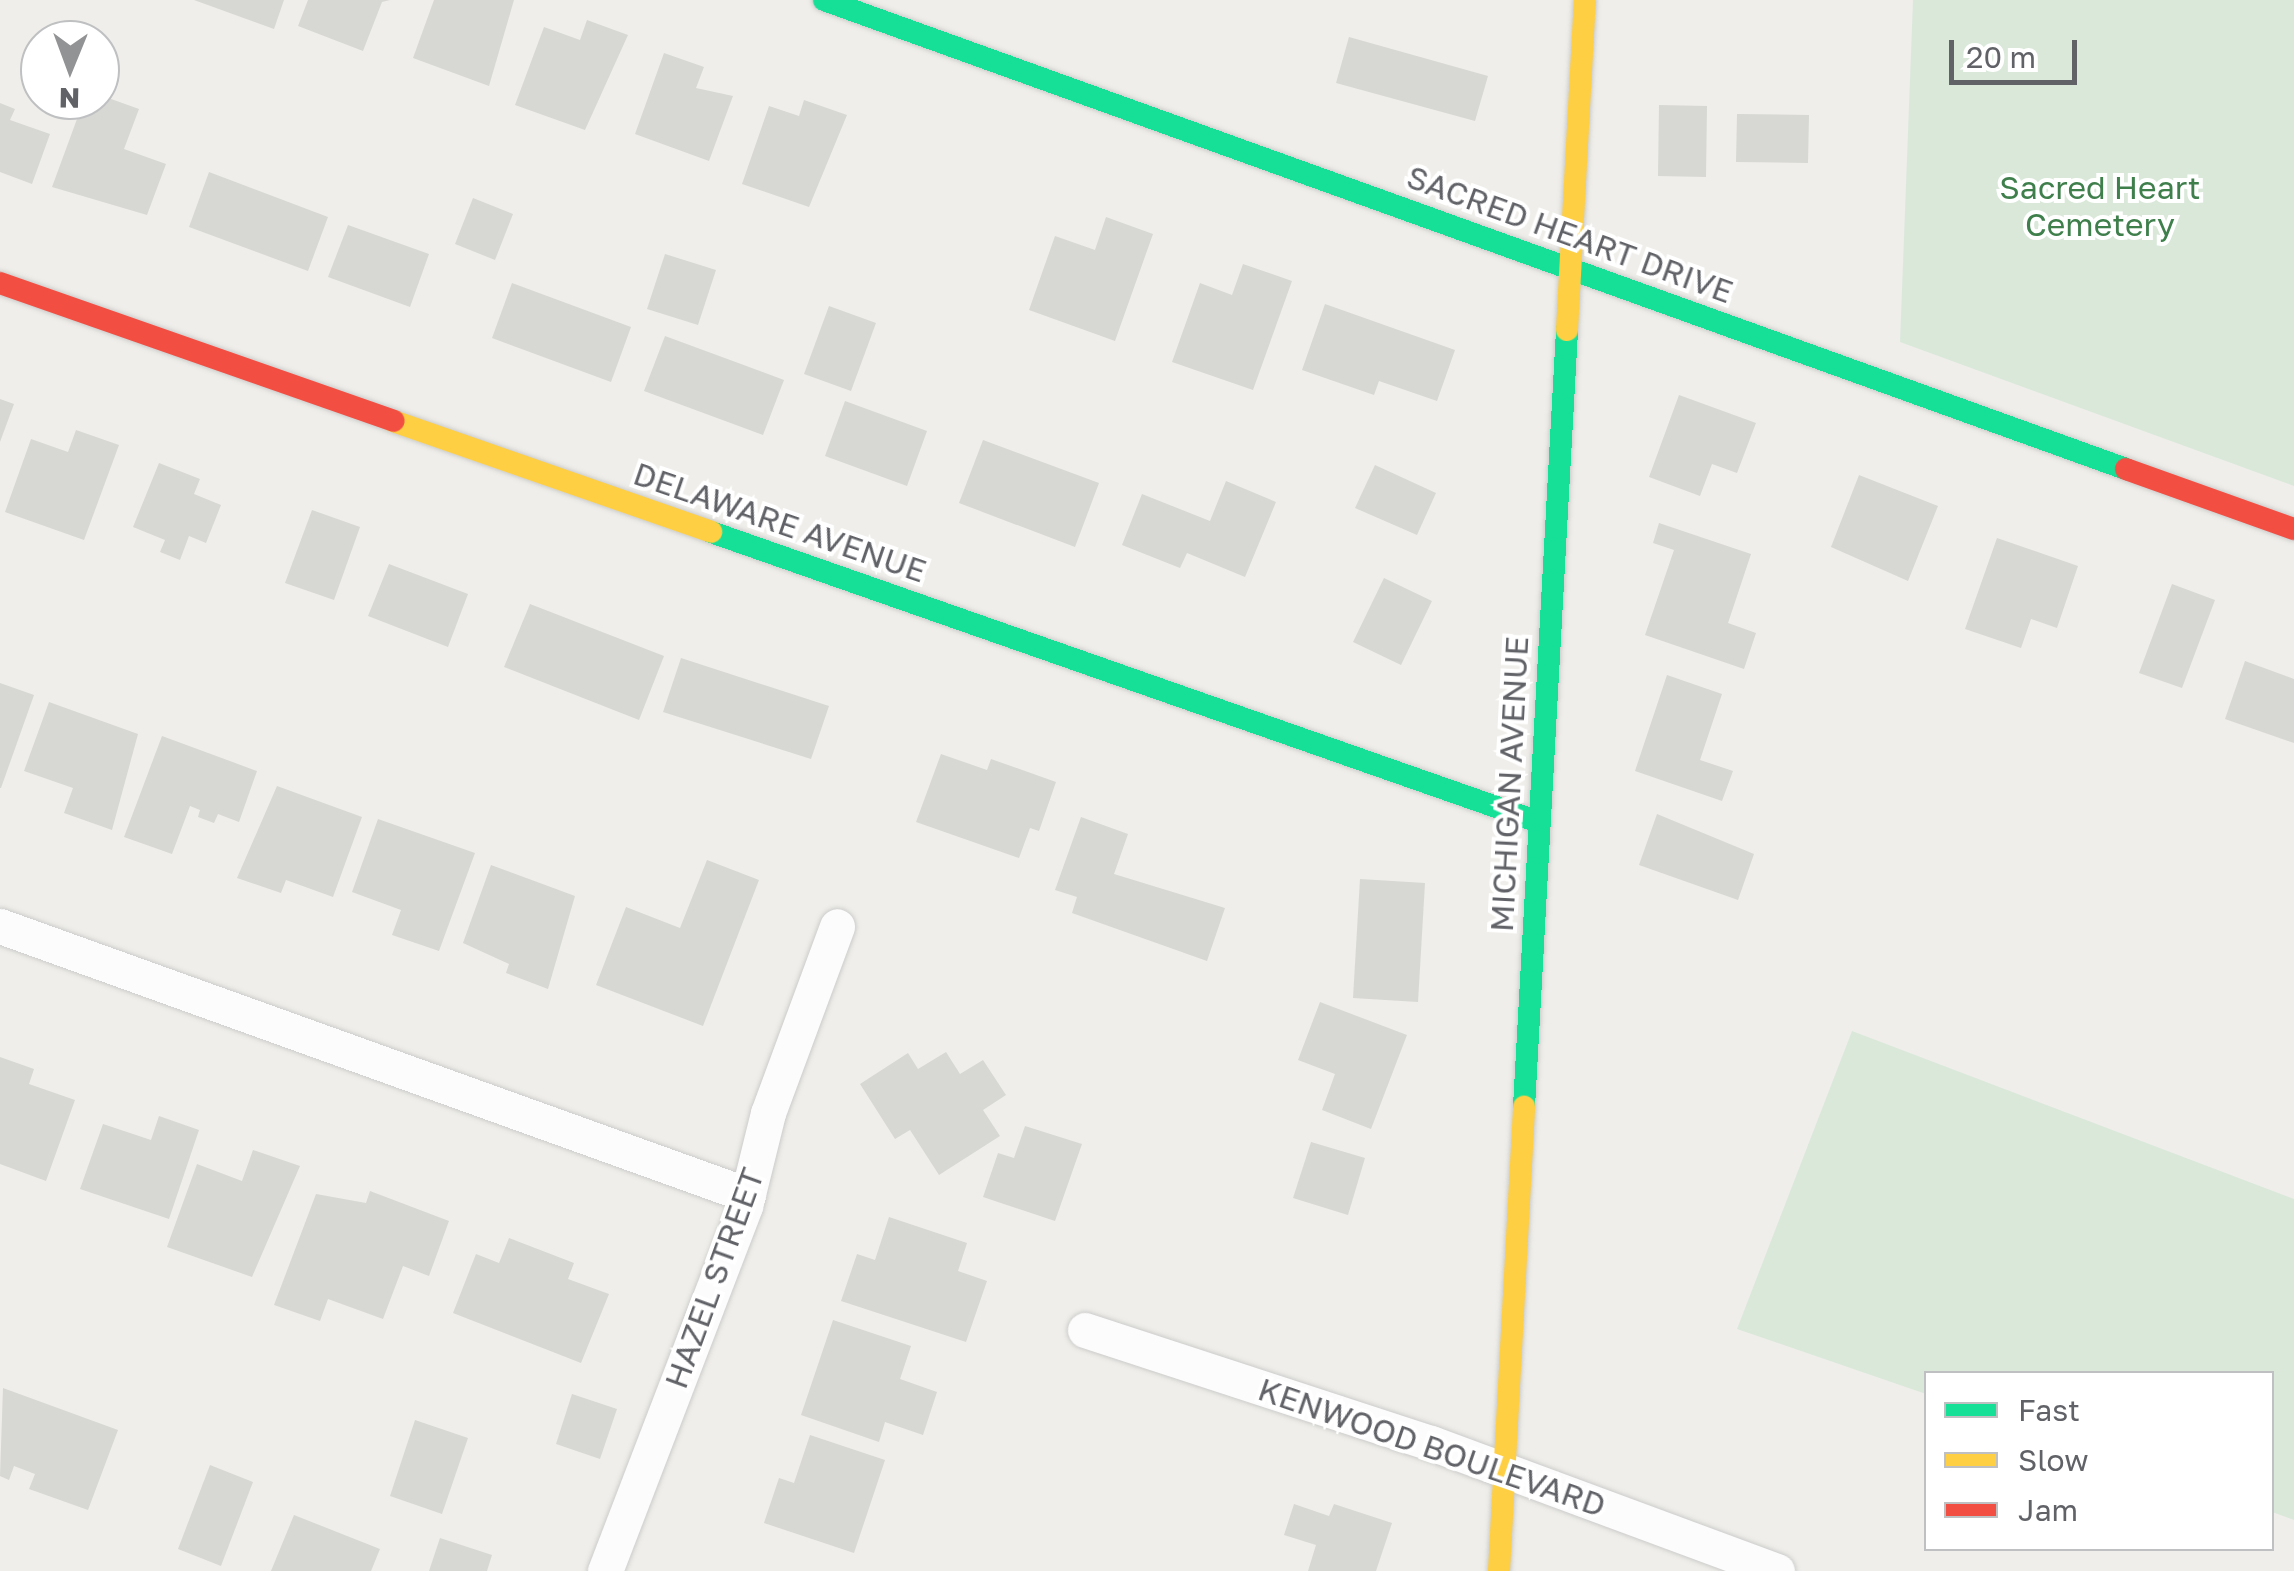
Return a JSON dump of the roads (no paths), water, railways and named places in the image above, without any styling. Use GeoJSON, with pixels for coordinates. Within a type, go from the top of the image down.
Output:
{"type":"FeatureCollection","features":[{"type":"Feature","properties":{"kind":"street","name":"SACRED HEART DRIVE"},"geometry":{"type":"LineString","coordinates":[[824,0],[2294,529]]}},
{"type":"Feature","properties":{"kind":"street","name":"MICHIGAN AVENUE"},"geometry":{"type":"LineString","coordinates":[[1499,1571],[1585,0]]}},
{"type":"Feature","properties":{"kind":"street","name":"DELAWARE AVENUE"},"geometry":{"type":"LineString","coordinates":[[0,283],[1539,822]]}},
{"type":"Feature","properties":{"kind":"street"},"geometry":{"type":"LineString","coordinates":[[0,926],[748,1194]]}},
{"type":"Feature","properties":{"kind":"street","name":"HAZEL STREET"},"geometry":{"type":"LineString","coordinates":[[605,1571],[748,1194],[768,1112],[837,926]]}},
{"type":"Feature","properties":{"kind":"street","name":"KENWOOD BOULEVARD"},"geometry":{"type":"LineString","coordinates":[[1085,1330],[1505,1471],[1777,1571]]}},
{"type":"Feature","properties":{"kind":"park label","name":"Sacred Heart Cemetery"},"geometry":{"type":"Point","coordinates":[2100,206]}}]}
